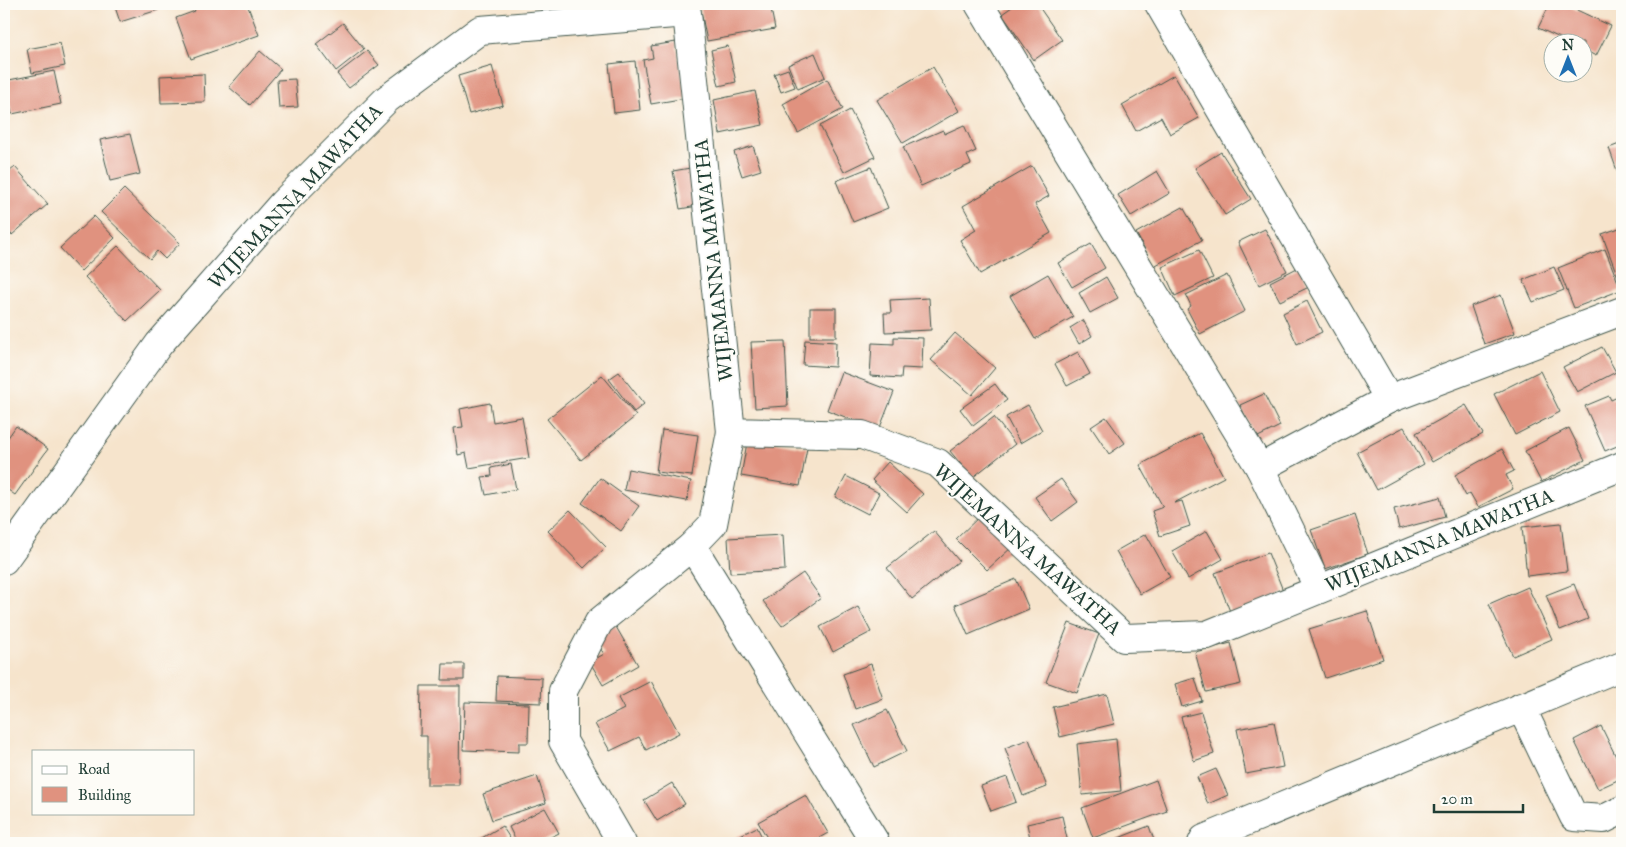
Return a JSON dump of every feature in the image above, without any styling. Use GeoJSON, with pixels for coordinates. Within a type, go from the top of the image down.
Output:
{"type":"FeatureCollection","features":[{"type":"Feature","properties":{"kind":"street"},"geometry":{"type":"LineString","coordinates":[[979,4],[1260,468],[1319,589]]}},
{"type":"Feature","properties":{"kind":"street"},"geometry":{"type":"LineString","coordinates":[[1159,4],[1389,399]]}},
{"type":"Feature","properties":{"kind":"street","name":"WIJEMANNA MAWATHA"},"geometry":{"type":"LineString","coordinates":[[4,560],[159,344],[283,204],[387,99],[480,30],[686,8],[731,432],[862,435],[938,463],[1124,638],[1207,635],[1622,466]]}},
{"type":"Feature","properties":{"kind":"street"},"geometry":{"type":"LineString","coordinates":[[1260,468],[1389,399],[1622,311]]}},
{"type":"Feature","properties":{"kind":"street"},"geometry":{"type":"LineString","coordinates":[[622,843],[563,741],[563,691],[599,622],[692,546],[713,524],[731,432]]}},
{"type":"Feature","properties":{"kind":"street"},"geometry":{"type":"LineString","coordinates":[[692,546],[875,842]]}},
{"type":"Feature","properties":{"kind":"street"},"geometry":{"type":"LineString","coordinates":[[1202,843],[1204,839],[1622,666]]}},
{"type":"Feature","properties":{"kind":"street"},"geometry":{"type":"LineString","coordinates":[[1522,707],[1574,817],[1604,819],[1622,810]]}},
{"type":"Feature","properties":{"kind":"building"},"geometry":{"type":"Polygon","coordinates":[[[114,4],[156,4],[158,10],[120,22],[114,4]]]}},
{"type":"Feature","properties":{"kind":"building"},"geometry":{"type":"Polygon","coordinates":[[[192,4],[247,4],[259,35],[191,59],[176,18],[195,11],[192,4]]]}},
{"type":"Feature","properties":{"kind":"building"},"geometry":{"type":"Polygon","coordinates":[[[712,4],[770,4],[775,29],[707,41],[700,6],[712,4]]]}},
{"type":"Feature","properties":{"kind":"building"},"geometry":{"type":"Polygon","coordinates":[[[1016,4],[1037,4],[1062,40],[1034,60],[1002,14],[1016,4]]]}},
{"type":"Feature","properties":{"kind":"building"},"geometry":{"type":"Polygon","coordinates":[[[1550,4],[1564,4],[1611,26],[1596,56],[1594,55],[1594,32],[1547,32],[1538,28],[1550,4]]]}},
{"type":"Feature","properties":{"kind":"building"},"geometry":{"type":"Polygon","coordinates":[[[343,23],[364,49],[336,71],[316,44],[343,23]]]}},
{"type":"Feature","properties":{"kind":"building"},"geometry":{"type":"Polygon","coordinates":[[[676,42],[686,98],[651,104],[643,60],[653,58],[651,46],[676,42]]]}},
{"type":"Feature","properties":{"kind":"building"},"geometry":{"type":"Polygon","coordinates":[[[60,43],[65,66],[32,73],[27,49],[60,43]]]}},
{"type":"Feature","properties":{"kind":"building"},"geometry":{"type":"Polygon","coordinates":[[[728,46],[736,82],[719,86],[711,50],[728,46]]]}},
{"type":"Feature","properties":{"kind":"building"},"geometry":{"type":"Polygon","coordinates":[[[260,51],[281,69],[250,105],[229,87],[260,51]]]}},
{"type":"Feature","properties":{"kind":"building"},"geometry":{"type":"Polygon","coordinates":[[[367,51],[379,65],[349,88],[337,74],[367,51]]]}},
{"type":"Feature","properties":{"kind":"building"},"geometry":{"type":"Polygon","coordinates":[[[815,53],[825,77],[798,89],[788,65],[815,53]]]}},
{"type":"Feature","properties":{"kind":"building"},"geometry":{"type":"Polygon","coordinates":[[[635,61],[640,110],[614,113],[609,64],[635,61]]]}},
{"type":"Feature","properties":{"kind":"building"},"geometry":{"type":"Polygon","coordinates":[[[492,66],[503,105],[469,114],[458,76],[492,66]]]}},
{"type":"Feature","properties":{"kind":"building"},"geometry":{"type":"Polygon","coordinates":[[[933,67],[959,111],[903,143],[877,100],[933,67]]]}},
{"type":"Feature","properties":{"kind":"building"},"geometry":{"type":"Polygon","coordinates":[[[788,69],[795,87],[781,92],[774,74],[788,69]]]}},
{"type":"Feature","properties":{"kind":"building"},"geometry":{"type":"Polygon","coordinates":[[[54,71],[61,104],[12,114],[4,81],[54,71]]]}},
{"type":"Feature","properties":{"kind":"building"},"geometry":{"type":"Polygon","coordinates":[[[204,74],[205,102],[161,103],[160,76],[204,74]]]}},
{"type":"Feature","properties":{"kind":"building"},"geometry":{"type":"Polygon","coordinates":[[[1174,75],[1199,118],[1170,134],[1161,117],[1136,131],[1122,105],[1174,75]]]}},
{"type":"Feature","properties":{"kind":"building"},"geometry":{"type":"Polygon","coordinates":[[[295,79],[298,107],[279,108],[277,80],[295,79]]]}},
{"type":"Feature","properties":{"kind":"building"},"geometry":{"type":"Polygon","coordinates":[[[827,79],[843,109],[798,133],[783,104],[827,79]]]}},
{"type":"Feature","properties":{"kind":"building"},"geometry":{"type":"Polygon","coordinates":[[[755,91],[763,125],[720,134],[714,100],[755,91]]]}},
{"type":"Feature","properties":{"kind":"building"},"geometry":{"type":"Polygon","coordinates":[[[850,110],[875,157],[844,172],[820,126],[850,110]]]}},
{"type":"Feature","properties":{"kind":"building"},"geometry":{"type":"Polygon","coordinates":[[[964,125],[976,151],[967,155],[971,164],[921,186],[903,147],[943,130],[944,134],[964,125]]]}},
{"type":"Feature","properties":{"kind":"building"},"geometry":{"type":"Polygon","coordinates":[[[130,134],[140,174],[110,181],[100,140],[130,134]]]}},
{"type":"Feature","properties":{"kind":"building"},"geometry":{"type":"Polygon","coordinates":[[[1622,143],[1622,185],[1609,148],[1622,143]]]}},
{"type":"Feature","properties":{"kind":"building"},"geometry":{"type":"Polygon","coordinates":[[[753,146],[761,170],[742,176],[734,152],[753,146]]]}},
{"type":"Feature","properties":{"kind":"building"},"geometry":{"type":"Polygon","coordinates":[[[1221,152],[1251,199],[1225,215],[1195,168],[1221,152]]]}},
{"type":"Feature","properties":{"kind":"building"},"geometry":{"type":"Polygon","coordinates":[[[1032,166],[1049,196],[1035,204],[1051,233],[980,274],[960,240],[976,230],[963,206],[1032,166]]]}},
{"type":"Feature","properties":{"kind":"building"},"geometry":{"type":"Polygon","coordinates":[[[15,167],[48,204],[12,235],[4,226],[4,176],[15,167]]]}},
{"type":"Feature","properties":{"kind":"building"},"geometry":{"type":"Polygon","coordinates":[[[696,167],[703,205],[680,209],[673,171],[696,167]]]}},
{"type":"Feature","properties":{"kind":"building"},"geometry":{"type":"Polygon","coordinates":[[[871,167],[888,208],[853,222],[836,181],[871,167]]]}},
{"type":"Feature","properties":{"kind":"building"},"geometry":{"type":"Polygon","coordinates":[[[1157,171],[1170,193],[1131,216],[1118,195],[1157,171]]]}},
{"type":"Feature","properties":{"kind":"building"},"geometry":{"type":"Polygon","coordinates":[[[124,189],[180,243],[165,259],[157,251],[150,259],[101,212],[124,189]]]}},
{"type":"Feature","properties":{"kind":"building"},"geometry":{"type":"Polygon","coordinates":[[[1183,207],[1202,240],[1154,266],[1136,233],[1183,207]]]}},
{"type":"Feature","properties":{"kind":"building"},"geometry":{"type":"Polygon","coordinates":[[[94,216],[115,238],[81,271],[60,248],[94,216]]]}},
{"type":"Feature","properties":{"kind":"building"},"geometry":{"type":"Polygon","coordinates":[[[1622,227],[1622,279],[1619,280],[1602,234],[1622,227]]]}},
{"type":"Feature","properties":{"kind":"building"},"geometry":{"type":"Polygon","coordinates":[[[1265,229],[1287,271],[1259,285],[1238,242],[1265,229]]]}},
{"type":"Feature","properties":{"kind":"building"},"geometry":{"type":"Polygon","coordinates":[[[1091,244],[1105,268],[1072,287],[1058,263],[1091,244]]]}},
{"type":"Feature","properties":{"kind":"building"},"geometry":{"type":"Polygon","coordinates":[[[118,246],[160,290],[127,321],[85,277],[118,246]]]}},
{"type":"Feature","properties":{"kind":"building"},"geometry":{"type":"Polygon","coordinates":[[[1605,249],[1621,290],[1574,308],[1558,268],[1605,249]]]}},
{"type":"Feature","properties":{"kind":"building"},"geometry":{"type":"Polygon","coordinates":[[[1199,250],[1213,278],[1175,296],[1162,267],[1199,250]]]}},
{"type":"Feature","properties":{"kind":"building"},"geometry":{"type":"Polygon","coordinates":[[[1299,267],[1309,287],[1280,301],[1270,282],[1299,267]]]}},
{"type":"Feature","properties":{"kind":"building"},"geometry":{"type":"Polygon","coordinates":[[[1554,267],[1564,290],[1533,302],[1523,280],[1554,267]]]}},
{"type":"Feature","properties":{"kind":"building"},"geometry":{"type":"Polygon","coordinates":[[[1048,274],[1073,317],[1035,339],[1010,296],[1048,274]]]}},
{"type":"Feature","properties":{"kind":"building"},"geometry":{"type":"Polygon","coordinates":[[[1227,275],[1245,311],[1200,334],[1187,309],[1191,306],[1186,295],[1227,275]]]}},
{"type":"Feature","properties":{"kind":"building"},"geometry":{"type":"Polygon","coordinates":[[[1106,277],[1118,298],[1090,313],[1079,293],[1106,277]]]}},
{"type":"Feature","properties":{"kind":"building"},"geometry":{"type":"Polygon","coordinates":[[[1501,295],[1515,333],[1484,344],[1471,306],[1501,295]]]}},
{"type":"Feature","properties":{"kind":"building"},"geometry":{"type":"Polygon","coordinates":[[[929,298],[931,330],[885,332],[884,313],[891,313],[890,300],[929,298]]]}},
{"type":"Feature","properties":{"kind":"building"},"geometry":{"type":"Polygon","coordinates":[[[1307,301],[1322,332],[1297,344],[1283,313],[1307,301]]]}},
{"type":"Feature","properties":{"kind":"building"},"geometry":{"type":"Polygon","coordinates":[[[810,308],[836,308],[836,337],[810,337],[810,308]]]}},
{"type":"Feature","properties":{"kind":"building"},"geometry":{"type":"Polygon","coordinates":[[[1083,320],[1092,336],[1079,344],[1070,328],[1083,320]]]}},
{"type":"Feature","properties":{"kind":"building"},"geometry":{"type":"Polygon","coordinates":[[[955,333],[995,368],[972,395],[931,360],[955,333]]]}},
{"type":"Feature","properties":{"kind":"building"},"geometry":{"type":"Polygon","coordinates":[[[894,337],[923,338],[922,369],[902,368],[901,378],[870,376],[872,343],[894,344],[894,337]]]}},
{"type":"Feature","properties":{"kind":"building"},"geometry":{"type":"Polygon","coordinates":[[[805,340],[836,342],[835,367],[803,365],[805,340]]]}},
{"type":"Feature","properties":{"kind":"building"},"geometry":{"type":"Polygon","coordinates":[[[785,341],[788,406],[755,408],[751,342],[785,341]]]}},
{"type":"Feature","properties":{"kind":"building"},"geometry":{"type":"Polygon","coordinates":[[[1602,347],[1616,372],[1577,392],[1563,367],[1602,347]]]}},
{"type":"Feature","properties":{"kind":"building"},"geometry":{"type":"Polygon","coordinates":[[[1078,352],[1090,374],[1067,386],[1055,364],[1078,352]]]}},
{"type":"Feature","properties":{"kind":"building"},"geometry":{"type":"Polygon","coordinates":[[[1540,371],[1560,412],[1515,435],[1494,394],[1540,371]]]}},
{"type":"Feature","properties":{"kind":"building"},"geometry":{"type":"Polygon","coordinates":[[[619,372],[644,404],[634,412],[609,379],[619,372]]]}},
{"type":"Feature","properties":{"kind":"building"},"geometry":{"type":"Polygon","coordinates":[[[841,372],[894,392],[879,430],[827,410],[841,372]]]}},
{"type":"Feature","properties":{"kind":"building"},"geometry":{"type":"Polygon","coordinates":[[[602,375],[636,416],[581,460],[547,419],[602,375]]]}},
{"type":"Feature","properties":{"kind":"building"},"geometry":{"type":"Polygon","coordinates":[[[995,384],[1007,400],[973,426],[960,409],[995,384]]]}},
{"type":"Feature","properties":{"kind":"building"},"geometry":{"type":"Polygon","coordinates":[[[1264,394],[1280,426],[1256,438],[1240,405],[1264,394]]]}},
{"type":"Feature","properties":{"kind":"building"},"geometry":{"type":"Polygon","coordinates":[[[1622,395],[1622,444],[1605,451],[1585,406],[1609,396],[1611,400],[1622,395]]]}},
{"type":"Feature","properties":{"kind":"building"},"geometry":{"type":"Polygon","coordinates":[[[490,403],[493,422],[522,417],[529,458],[469,468],[466,453],[458,455],[454,428],[463,427],[460,409],[490,403]]]}},
{"type":"Feature","properties":{"kind":"building"},"geometry":{"type":"Polygon","coordinates":[[[1028,405],[1042,430],[1020,443],[1006,417],[1028,405]]]}},
{"type":"Feature","properties":{"kind":"building"},"geometry":{"type":"Polygon","coordinates":[[[1466,405],[1483,434],[1432,462],[1416,433],[1466,405]]]}},
{"type":"Feature","properties":{"kind":"building"},"geometry":{"type":"Polygon","coordinates":[[[994,417],[1015,444],[972,478],[950,451],[994,417]]]}},
{"type":"Feature","properties":{"kind":"building"},"geometry":{"type":"Polygon","coordinates":[[[1106,417],[1125,443],[1109,454],[1091,427],[1106,417]]]}},
{"type":"Feature","properties":{"kind":"building"},"geometry":{"type":"Polygon","coordinates":[[[16,426],[48,449],[15,495],[4,487],[4,437],[7,439],[16,426]]]}},
{"type":"Feature","properties":{"kind":"building"},"geometry":{"type":"Polygon","coordinates":[[[1404,427],[1424,464],[1377,490],[1357,452],[1404,427]]]}},
{"type":"Feature","properties":{"kind":"building"},"geometry":{"type":"Polygon","coordinates":[[[1569,428],[1585,460],[1541,482],[1525,451],[1569,428]]]}},
{"type":"Feature","properties":{"kind":"building"},"geometry":{"type":"Polygon","coordinates":[[[662,430],[698,435],[692,476],[656,472],[662,430]]]}},
{"type":"Feature","properties":{"kind":"building"},"geometry":{"type":"Polygon","coordinates":[[[1200,433],[1224,477],[1174,503],[1182,501],[1190,526],[1160,536],[1152,511],[1163,507],[1140,465],[1200,433]]]}},
{"type":"Feature","properties":{"kind":"building"},"geometry":{"type":"Polygon","coordinates":[[[748,437],[807,448],[800,486],[741,476],[748,437]]]}},
{"type":"Feature","properties":{"kind":"building"},"geometry":{"type":"Polygon","coordinates":[[[1502,449],[1514,471],[1506,475],[1513,489],[1478,507],[1470,493],[1466,496],[1455,475],[1502,449]]]}},
{"type":"Feature","properties":{"kind":"building"},"geometry":{"type":"Polygon","coordinates":[[[888,462],[923,494],[907,512],[872,480],[888,462]]]}},
{"type":"Feature","properties":{"kind":"building"},"geometry":{"type":"Polygon","coordinates":[[[511,464],[516,489],[486,495],[482,477],[492,476],[491,468],[511,464]]]}},
{"type":"Feature","properties":{"kind":"building"},"geometry":{"type":"Polygon","coordinates":[[[628,469],[691,481],[687,501],[624,490],[628,469]]]}},
{"type":"Feature","properties":{"kind":"building"},"geometry":{"type":"Polygon","coordinates":[[[846,476],[879,493],[868,514],[835,497],[846,476]]]}},
{"type":"Feature","properties":{"kind":"building"},"geometry":{"type":"Polygon","coordinates":[[[600,478],[639,506],[621,531],[582,503],[600,478]]]}},
{"type":"Feature","properties":{"kind":"building"},"geometry":{"type":"Polygon","coordinates":[[[1061,479],[1078,502],[1052,521],[1035,497],[1061,479]]]}},
{"type":"Feature","properties":{"kind":"building"},"geometry":{"type":"Polygon","coordinates":[[[1440,497],[1445,517],[1399,529],[1394,509],[1440,497]]]}},
{"type":"Feature","properties":{"kind":"building"},"geometry":{"type":"Polygon","coordinates":[[[570,510],[606,547],[584,568],[548,531],[570,510]]]}},
{"type":"Feature","properties":{"kind":"building"},"geometry":{"type":"Polygon","coordinates":[[[982,514],[1013,546],[987,570],[956,539],[982,514]]]}},
{"type":"Feature","properties":{"kind":"building"},"geometry":{"type":"Polygon","coordinates":[[[1355,515],[1368,554],[1325,569],[1311,530],[1355,515]]]}},
{"type":"Feature","properties":{"kind":"building"},"geometry":{"type":"Polygon","coordinates":[[[1561,523],[1567,571],[1527,576],[1522,527],[1561,523]]]}},
{"type":"Feature","properties":{"kind":"building"},"geometry":{"type":"Polygon","coordinates":[[[934,531],[959,561],[912,599],[887,568],[934,531]]]}},
{"type":"Feature","properties":{"kind":"building"},"geometry":{"type":"Polygon","coordinates":[[[1207,531],[1223,559],[1188,579],[1172,551],[1207,531]]]}},
{"type":"Feature","properties":{"kind":"building"},"geometry":{"type":"Polygon","coordinates":[[[1146,534],[1170,577],[1140,594],[1116,551],[1146,534]]]}},
{"type":"Feature","properties":{"kind":"building"},"geometry":{"type":"Polygon","coordinates":[[[783,535],[785,570],[730,573],[728,538],[783,535]]]}},
{"type":"Feature","properties":{"kind":"building"},"geometry":{"type":"Polygon","coordinates":[[[1268,553],[1284,593],[1231,614],[1215,573],[1268,553]]]}},
{"type":"Feature","properties":{"kind":"building"},"geometry":{"type":"Polygon","coordinates":[[[803,573],[821,598],[782,626],[763,601],[803,573]]]}},
{"type":"Feature","properties":{"kind":"building"},"geometry":{"type":"Polygon","coordinates":[[[1016,579],[1029,609],[968,635],[955,605],[1016,579]]]}},
{"type":"Feature","properties":{"kind":"building"},"geometry":{"type":"Polygon","coordinates":[[[1574,584],[1588,619],[1560,630],[1546,595],[1574,584]]]}},
{"type":"Feature","properties":{"kind":"building"},"geometry":{"type":"Polygon","coordinates":[[[1528,587],[1552,639],[1513,656],[1489,604],[1528,587]]]}},
{"type":"Feature","properties":{"kind":"building"},"geometry":{"type":"Polygon","coordinates":[[[858,607],[871,632],[833,652],[820,627],[858,607]]]}},
{"type":"Feature","properties":{"kind":"building"},"geometry":{"type":"Polygon","coordinates":[[[1367,611],[1383,659],[1325,678],[1309,629],[1367,611]]]}},
{"type":"Feature","properties":{"kind":"building"},"geometry":{"type":"Polygon","coordinates":[[[1069,623],[1099,634],[1077,693],[1046,682],[1069,623]]]}},
{"type":"Feature","properties":{"kind":"building"},"geometry":{"type":"Polygon","coordinates":[[[615,625],[638,665],[603,685],[590,662],[604,654],[594,638],[615,625]]]}},
{"type":"Feature","properties":{"kind":"building"},"geometry":{"type":"Polygon","coordinates":[[[1231,643],[1241,684],[1206,692],[1195,652],[1231,643]]]}},
{"type":"Feature","properties":{"kind":"building"},"geometry":{"type":"Polygon","coordinates":[[[443,664],[464,664],[464,680],[442,680],[443,664]]]}},
{"type":"Feature","properties":{"kind":"building"},"geometry":{"type":"Polygon","coordinates":[[[871,664],[883,699],[855,709],[843,674],[871,664]]]}},
{"type":"Feature","properties":{"kind":"building"},"geometry":{"type":"Polygon","coordinates":[[[497,676],[542,678],[541,703],[496,701],[497,676]]]}},
{"type":"Feature","properties":{"kind":"building"},"geometry":{"type":"Polygon","coordinates":[[[1195,678],[1202,701],[1182,707],[1175,684],[1195,678]]]}},
{"type":"Feature","properties":{"kind":"building"},"geometry":{"type":"Polygon","coordinates":[[[651,681],[679,733],[646,750],[639,737],[610,751],[595,724],[624,709],[618,698],[651,681]]]}},
{"type":"Feature","properties":{"kind":"building"},"geometry":{"type":"Polygon","coordinates":[[[421,686],[460,686],[459,785],[427,785],[427,736],[420,736],[421,686]]]}},
{"type":"Feature","properties":{"kind":"building"},"geometry":{"type":"Polygon","coordinates":[[[1107,694],[1114,724],[1060,737],[1053,707],[1107,694]]]}},
{"type":"Feature","properties":{"kind":"building"},"geometry":{"type":"Polygon","coordinates":[[[465,702],[529,704],[528,743],[519,743],[519,752],[463,750],[465,702]]]}},
{"type":"Feature","properties":{"kind":"building"},"geometry":{"type":"Polygon","coordinates":[[[887,710],[907,751],[874,767],[854,725],[887,710]]]}},
{"type":"Feature","properties":{"kind":"building"},"geometry":{"type":"Polygon","coordinates":[[[1201,712],[1214,754],[1194,761],[1181,717],[1201,712]]]}},
{"type":"Feature","properties":{"kind":"building"},"geometry":{"type":"Polygon","coordinates":[[[1274,722],[1283,767],[1246,774],[1237,729],[1274,722]]]}},
{"type":"Feature","properties":{"kind":"building"},"geometry":{"type":"Polygon","coordinates":[[[1601,726],[1622,769],[1622,778],[1598,789],[1574,740],[1601,726]]]}},
{"type":"Feature","properties":{"kind":"building"},"geometry":{"type":"Polygon","coordinates":[[[1029,739],[1047,787],[1023,796],[1005,748],[1029,739]]]}},
{"type":"Feature","properties":{"kind":"building"},"geometry":{"type":"Polygon","coordinates":[[[1116,739],[1121,791],[1082,795],[1077,744],[1116,739]]]}},
{"type":"Feature","properties":{"kind":"building"},"geometry":{"type":"Polygon","coordinates":[[[1216,769],[1228,795],[1208,804],[1197,777],[1216,769]]]}},
{"type":"Feature","properties":{"kind":"building"},"geometry":{"type":"Polygon","coordinates":[[[537,776],[546,803],[492,820],[483,794],[537,776]]]}},
{"type":"Feature","properties":{"kind":"building"},"geometry":{"type":"Polygon","coordinates":[[[1007,777],[1016,802],[991,811],[981,786],[1007,777]]]}},
{"type":"Feature","properties":{"kind":"building"},"geometry":{"type":"Polygon","coordinates":[[[1156,780],[1167,811],[1093,838],[1082,808],[1156,780]]]}},
{"type":"Feature","properties":{"kind":"building"},"geometry":{"type":"Polygon","coordinates":[[[672,783],[685,804],[657,821],[644,800],[672,783]]]}},
{"type":"Feature","properties":{"kind":"building"},"geometry":{"type":"Polygon","coordinates":[[[806,795],[828,833],[810,843],[770,843],[758,822],[806,795]]]}},
{"type":"Feature","properties":{"kind":"building"},"geometry":{"type":"Polygon","coordinates":[[[545,808],[559,833],[539,843],[517,843],[509,827],[545,808]]]}},
{"type":"Feature","properties":{"kind":"building"},"geometry":{"type":"Polygon","coordinates":[[[1062,816],[1068,843],[1031,843],[1027,824],[1062,816]]]}},
{"type":"Feature","properties":{"kind":"building"},"geometry":{"type":"Polygon","coordinates":[[[502,826],[513,843],[475,842],[502,826]]]}},
{"type":"Feature","properties":{"kind":"building"},"geometry":{"type":"Polygon","coordinates":[[[1149,826],[1155,843],[1106,843],[1149,826]]]}},
{"type":"Feature","properties":{"kind":"building"},"geometry":{"type":"Polygon","coordinates":[[[757,827],[765,843],[724,843],[757,827]]]}}]}
